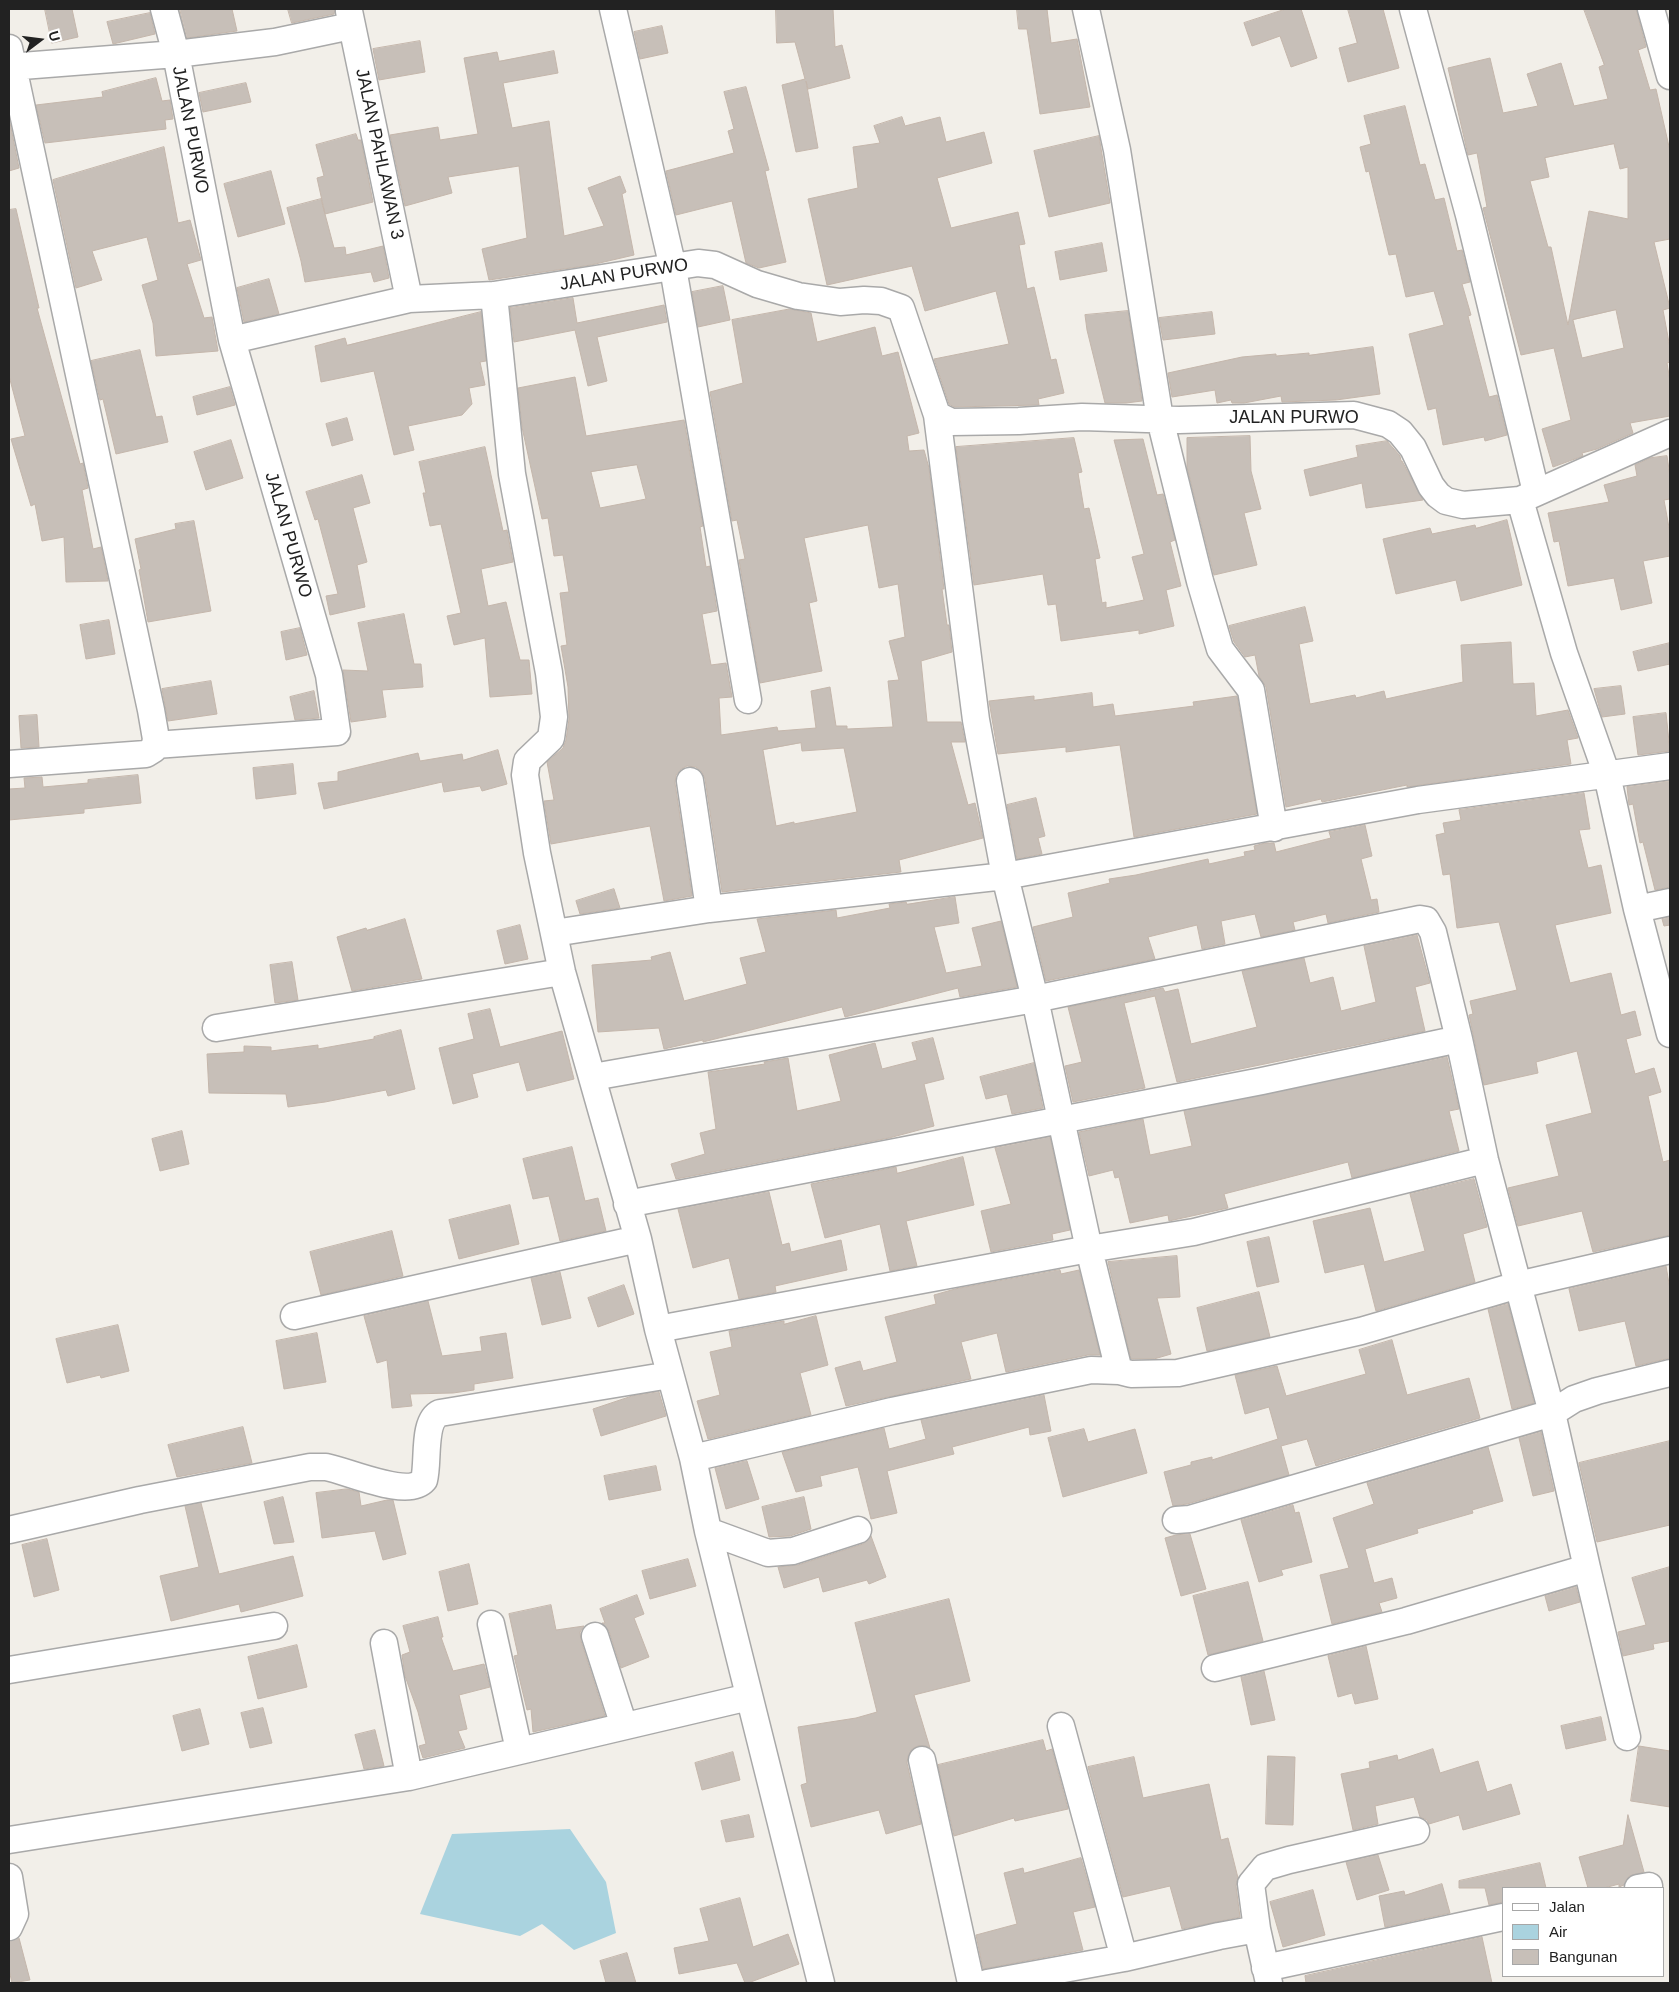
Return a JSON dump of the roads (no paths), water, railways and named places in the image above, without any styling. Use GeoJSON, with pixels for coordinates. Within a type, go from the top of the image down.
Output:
{"type":"FeatureCollection","features":[{"type":"Feature","properties":{"kind":"street"},"geometry":{"type":"LineString","coordinates":[[164,9],[176,54],[275,42],[350,18]]}},
{"type":"Feature","properties":{"kind":"street"},"geometry":{"type":"LineString","coordinates":[[613,9],[673,268],[748,700]]}},
{"type":"Feature","properties":{"kind":"street"},"geometry":{"type":"LineString","coordinates":[[1086,9],[1117,150],[1160,419],[1202,589],[1220,649],[1250,690],[1274,828]]}},
{"type":"Feature","properties":{"kind":"street"},"geometry":{"type":"LineString","coordinates":[[1413,9],[1469,214],[1528,496],[1564,653],[1607,775],[1637,909],[1670,1034]]}},
{"type":"Feature","properties":{"kind":"street"},"geometry":{"type":"LineString","coordinates":[[1651,9],[1670,76]]}},
{"type":"Feature","properties":{"kind":"street","name":"JALAN PAHLAWAN 3"},"geometry":{"type":"LineString","coordinates":[[350,18],[410,298]]}},
{"type":"Feature","properties":{"kind":"street","name":"JALAN PURWO"},"geometry":{"type":"LineString","coordinates":[[10,61],[176,54],[232,340],[328,675],[338,732],[155,745]]}},
{"type":"Feature","properties":{"kind":"street"},"geometry":{"type":"LineString","coordinates":[[9,764],[136,756],[151,751],[155,745],[151,710],[10,61]]}},
{"type":"Feature","properties":{"kind":"street","name":"JALAN PURWO"},"geometry":{"type":"LineString","coordinates":[[232,340],[410,298],[494,295],[698,263],[715,265],[757,284],[798,296],[840,302],[881,301],[901,308],[937,415],[952,422],[1082,417],[1160,419],[1354,415],[1388,424],[1400,432],[1413,448],[1431,486],[1442,499],[1464,505],[1528,496],[1670,433]]}},
{"type":"Feature","properties":{"kind":"street"},"geometry":{"type":"LineString","coordinates":[[494,295],[512,474],[549,673],[554,717],[551,738],[527,761],[525,775],[537,853],[562,972],[638,1239],[658,1329],[692,1458],[708,1531],[821,1983]]}},
{"type":"Feature","properties":{"kind":"street"},"geometry":{"type":"LineString","coordinates":[[937,415],[974,702],[1005,876],[1035,999],[1119,1371]]}},
{"type":"Feature","properties":{"kind":"street"},"geometry":{"type":"LineString","coordinates":[[554,933],[709,909],[1005,876],[1418,800],[1670,766]]}},
{"type":"Feature","properties":{"kind":"street"},"geometry":{"type":"LineString","coordinates":[[690,781],[709,909]]}},
{"type":"Feature","properties":{"kind":"street"},"geometry":{"type":"LineString","coordinates":[[1637,909],[1670,902]]}},
{"type":"Feature","properties":{"kind":"street"},"geometry":{"type":"LineString","coordinates":[[593,1077],[1035,999],[1422,919],[1428,922],[1459,1039],[1485,1160],[1552,1413],[1627,1737]]}},
{"type":"Feature","properties":{"kind":"street"},"geometry":{"type":"LineString","coordinates":[[216,1028],[562,972]]}},
{"type":"Feature","properties":{"kind":"street"},"geometry":{"type":"LineString","coordinates":[[627,1204],[1262,1081],[1459,1039]]}},
{"type":"Feature","properties":{"kind":"street"},"geometry":{"type":"LineString","coordinates":[[658,1329],[1090,1249],[1194,1232],[1485,1160]]}},
{"type":"Feature","properties":{"kind":"street"},"geometry":{"type":"LineString","coordinates":[[294,1316],[638,1239]]}},
{"type":"Feature","properties":{"kind":"street"},"geometry":{"type":"LineString","coordinates":[[692,1458],[921,1405],[1091,1370],[1119,1371],[1131,1374],[1178,1373],[1362,1331],[1518,1285],[1670,1250]]}},
{"type":"Feature","properties":{"kind":"street"},"geometry":{"type":"LineString","coordinates":[[1176,1520],[1190,1519],[1552,1413],[1574,1399],[1597,1391],[1670,1373]]}},
{"type":"Feature","properties":{"kind":"street"},"geometry":{"type":"LineString","coordinates":[[9,1530],[140,1500],[310,1467],[325,1467],[394,1486],[415,1486],[421,1483],[426,1474],[431,1420],[436,1414],[448,1410],[670,1375]]}},
{"type":"Feature","properties":{"kind":"street"},"geometry":{"type":"LineString","coordinates":[[708,1531],[768,1553],[793,1550],[858,1530]]}},
{"type":"Feature","properties":{"kind":"street"},"geometry":{"type":"LineString","coordinates":[[1215,1668],[1406,1621],[1587,1568]]}},
{"type":"Feature","properties":{"kind":"street"},"geometry":{"type":"LineString","coordinates":[[491,1624],[519,1750]]}},
{"type":"Feature","properties":{"kind":"street"},"geometry":{"type":"LineString","coordinates":[[9,1670],[274,1626]]}},
{"type":"Feature","properties":{"kind":"street"},"geometry":{"type":"LineString","coordinates":[[596,1636],[624,1726]]}},
{"type":"Feature","properties":{"kind":"street"},"geometry":{"type":"LineString","coordinates":[[384,1642],[409,1777]]}},
{"type":"Feature","properties":{"kind":"street"},"geometry":{"type":"LineString","coordinates":[[9,1840],[409,1777],[749,1697]]}},
{"type":"Feature","properties":{"kind":"street"},"geometry":{"type":"LineString","coordinates":[[1061,1726],[1124,1958]]}},
{"type":"Feature","properties":{"kind":"street"},"geometry":{"type":"LineString","coordinates":[[922,1760],[970,1983]]}},
{"type":"Feature","properties":{"kind":"street"},"geometry":{"type":"LineString","coordinates":[[1416,1831],[1265,1867],[1251,1884],[1257,1930],[1267,1975],[1502,1917]]}},
{"type":"Feature","properties":{"kind":"street"},"geometry":{"type":"LineString","coordinates":[[9,1877],[15,1914],[9,1927]]}},
{"type":"Feature","properties":{"kind":"street"},"geometry":{"type":"LineString","coordinates":[[987,1983],[1124,1958],[1219,1936],[1257,1930]]}},
{"type":"Feature","properties":{"kind":"water"},"geometry":{"type":"Polygon","coordinates":[[[570,1829],[606,1882],[616,1933],[574,1950],[542,1924],[520,1936],[420,1914],[452,1834],[570,1829]]]}}]}
